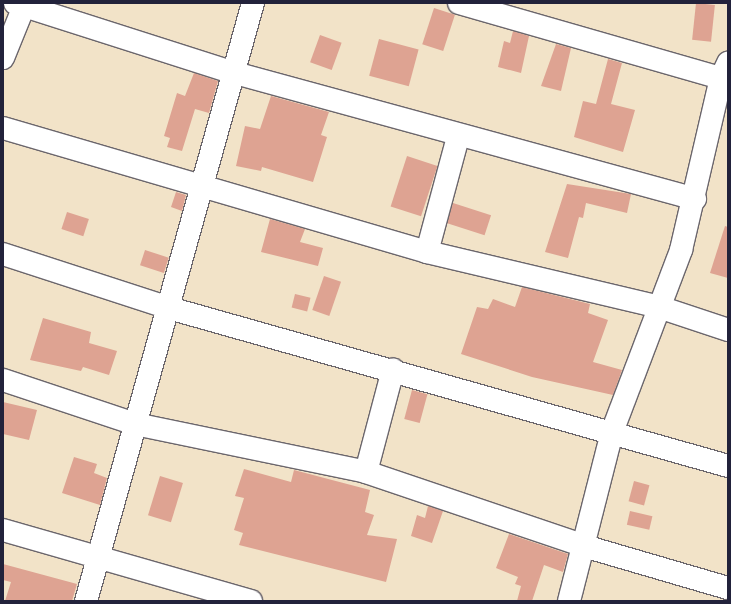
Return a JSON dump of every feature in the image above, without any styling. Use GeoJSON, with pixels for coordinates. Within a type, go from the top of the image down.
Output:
{"type":"FeatureCollection","features":[{"type":"Feature","properties":{"kind":"street"},"geometry":{"type":"LineString","coordinates":[[86,601],[97,557],[235,73],[253,3]]}},
{"type":"Feature","properties":{"kind":"street"},"geometry":{"type":"LineString","coordinates":[[459,3],[726,74],[695,199],[659,307],[612,432],[569,601]]}},
{"type":"Feature","properties":{"kind":"street"},"geometry":{"type":"LineString","coordinates":[[3,58],[19,4],[235,73],[458,137],[695,199]]}},
{"type":"Feature","properties":{"kind":"street"},"geometry":{"type":"LineString","coordinates":[[3,128],[427,252],[659,307],[728,330]]}},
{"type":"Feature","properties":{"kind":"street"},"geometry":{"type":"LineString","coordinates":[[427,252],[458,137]]}},
{"type":"Feature","properties":{"kind":"street"},"geometry":{"type":"LineString","coordinates":[[3,254],[169,308],[393,370],[728,466]]}},
{"type":"Feature","properties":{"kind":"street"},"geometry":{"type":"LineString","coordinates":[[366,472],[393,370]]}},
{"type":"Feature","properties":{"kind":"street"},"geometry":{"type":"LineString","coordinates":[[3,380],[136,424],[366,472],[584,546],[728,588]]}},
{"type":"Feature","properties":{"kind":"street"},"geometry":{"type":"LineString","coordinates":[[3,530],[251,601]]}},
{"type":"Feature","properties":{"kind":"building"},"geometry":{"type":"Polygon","coordinates":[[[696,3],[715,5],[711,42],[692,40],[696,3]]]}},
{"type":"Feature","properties":{"kind":"building"},"geometry":{"type":"Polygon","coordinates":[[[434,8],[455,15],[443,51],[422,44],[434,8]]]}},
{"type":"Feature","properties":{"kind":"building"},"geometry":{"type":"Polygon","coordinates":[[[513,31],[529,36],[521,73],[498,67],[504,41],[510,43],[513,31]]]}},
{"type":"Feature","properties":{"kind":"building"},"geometry":{"type":"Polygon","coordinates":[[[320,35],[342,43],[332,70],[310,62],[320,35]]]}},
{"type":"Feature","properties":{"kind":"building"},"geometry":{"type":"Polygon","coordinates":[[[379,39],[419,50],[409,86],[369,76],[379,39]]]}},
{"type":"Feature","properties":{"kind":"building"},"geometry":{"type":"Polygon","coordinates":[[[556,44],[571,48],[561,91],[541,86],[556,44]]]}},
{"type":"Feature","properties":{"kind":"building"},"geometry":{"type":"Polygon","coordinates":[[[608,59],[622,63],[611,104],[635,110],[623,152],[574,137],[583,101],[596,104],[608,59]]]}},
{"type":"Feature","properties":{"kind":"building"},"geometry":{"type":"Polygon","coordinates":[[[194,73],[218,81],[209,113],[195,109],[182,151],[167,147],[170,138],[164,136],[177,93],[185,96],[194,73]]]}},
{"type":"Feature","properties":{"kind":"building"},"geometry":{"type":"Polygon","coordinates":[[[271,96],[329,112],[321,135],[327,137],[313,182],[262,167],[261,171],[236,166],[245,126],[260,129],[271,96]]]}},
{"type":"Feature","properties":{"kind":"building"},"geometry":{"type":"Polygon","coordinates":[[[407,156],[437,166],[421,216],[391,206],[407,156]]]}},
{"type":"Feature","properties":{"kind":"building"},"geometry":{"type":"Polygon","coordinates":[[[567,184],[631,194],[627,213],[586,203],[583,218],[579,217],[568,258],[545,252],[567,184]]]}},
{"type":"Feature","properties":{"kind":"building"},"geometry":{"type":"Polygon","coordinates":[[[176,192],[186,195],[182,211],[171,207],[176,192]]]}},
{"type":"Feature","properties":{"kind":"building"},"geometry":{"type":"Polygon","coordinates":[[[453,203],[491,215],[485,235],[447,223],[453,203]]]}},
{"type":"Feature","properties":{"kind":"building"},"geometry":{"type":"Polygon","coordinates":[[[67,212],[89,219],[83,236],[61,229],[67,212]]]}},
{"type":"Feature","properties":{"kind":"building"},"geometry":{"type":"Polygon","coordinates":[[[270,219],[305,229],[300,242],[323,248],[318,266],[261,252],[270,219]]]}},
{"type":"Feature","properties":{"kind":"building"},"geometry":{"type":"Polygon","coordinates":[[[725,226],[728,227],[728,278],[710,273],[725,226]]]}},
{"type":"Feature","properties":{"kind":"building"},"geometry":{"type":"Polygon","coordinates":[[[145,250],[169,258],[164,273],[140,265],[145,250]]]}},
{"type":"Feature","properties":{"kind":"building"},"geometry":{"type":"Polygon","coordinates":[[[324,276],[341,282],[329,316],[312,310],[324,276]]]}},
{"type":"Feature","properties":{"kind":"building"},"geometry":{"type":"Polygon","coordinates":[[[522,287],[590,304],[588,313],[608,320],[593,362],[622,370],[613,395],[532,377],[461,354],[477,307],[488,309],[493,299],[515,307],[522,287]]]}},
{"type":"Feature","properties":{"kind":"building"},"geometry":{"type":"Polygon","coordinates":[[[295,294],[311,298],[307,311],[292,308],[295,294]]]}},
{"type":"Feature","properties":{"kind":"building"},"geometry":{"type":"Polygon","coordinates":[[[43,318],[91,332],[89,343],[117,351],[109,375],[83,367],[81,371],[30,360],[43,318]]]}},
{"type":"Feature","properties":{"kind":"building"},"geometry":{"type":"Polygon","coordinates":[[[412,390],[427,394],[420,423],[404,419],[412,390]]]}},
{"type":"Feature","properties":{"kind":"building"},"geometry":{"type":"Polygon","coordinates":[[[3,402],[37,410],[29,440],[3,434],[3,402]]]}},
{"type":"Feature","properties":{"kind":"building"},"geometry":{"type":"Polygon","coordinates":[[[74,457],[97,464],[94,473],[107,478],[100,505],[62,493],[74,457]]]}},
{"type":"Feature","properties":{"kind":"building"},"geometry":{"type":"Polygon","coordinates":[[[244,469],[291,482],[294,470],[370,490],[365,512],[374,515],[367,535],[397,539],[386,582],[239,545],[243,533],[234,530],[244,498],[235,496],[244,469]]]}},
{"type":"Feature","properties":{"kind":"building"},"geometry":{"type":"Polygon","coordinates":[[[160,476],[183,483],[171,522],[148,515],[160,476]]]}},
{"type":"Feature","properties":{"kind":"building"},"geometry":{"type":"Polygon","coordinates":[[[634,481],[649,485],[644,505],[629,501],[634,481]]]}},
{"type":"Feature","properties":{"kind":"building"},"geometry":{"type":"Polygon","coordinates":[[[428,506],[443,511],[432,543],[411,536],[417,515],[425,518],[428,506]]]}},
{"type":"Feature","properties":{"kind":"building"},"geometry":{"type":"Polygon","coordinates":[[[630,511],[652,516],[649,530],[627,525],[630,511]]]}},
{"type":"Feature","properties":{"kind":"building"},"geometry":{"type":"Polygon","coordinates":[[[509,534],[568,554],[563,572],[544,565],[532,601],[517,601],[521,586],[515,584],[518,577],[496,568],[509,534]]]}},
{"type":"Feature","properties":{"kind":"building"},"geometry":{"type":"Polygon","coordinates":[[[3,564],[77,584],[72,601],[5,601],[11,582],[3,580],[3,564]]]}}]}
